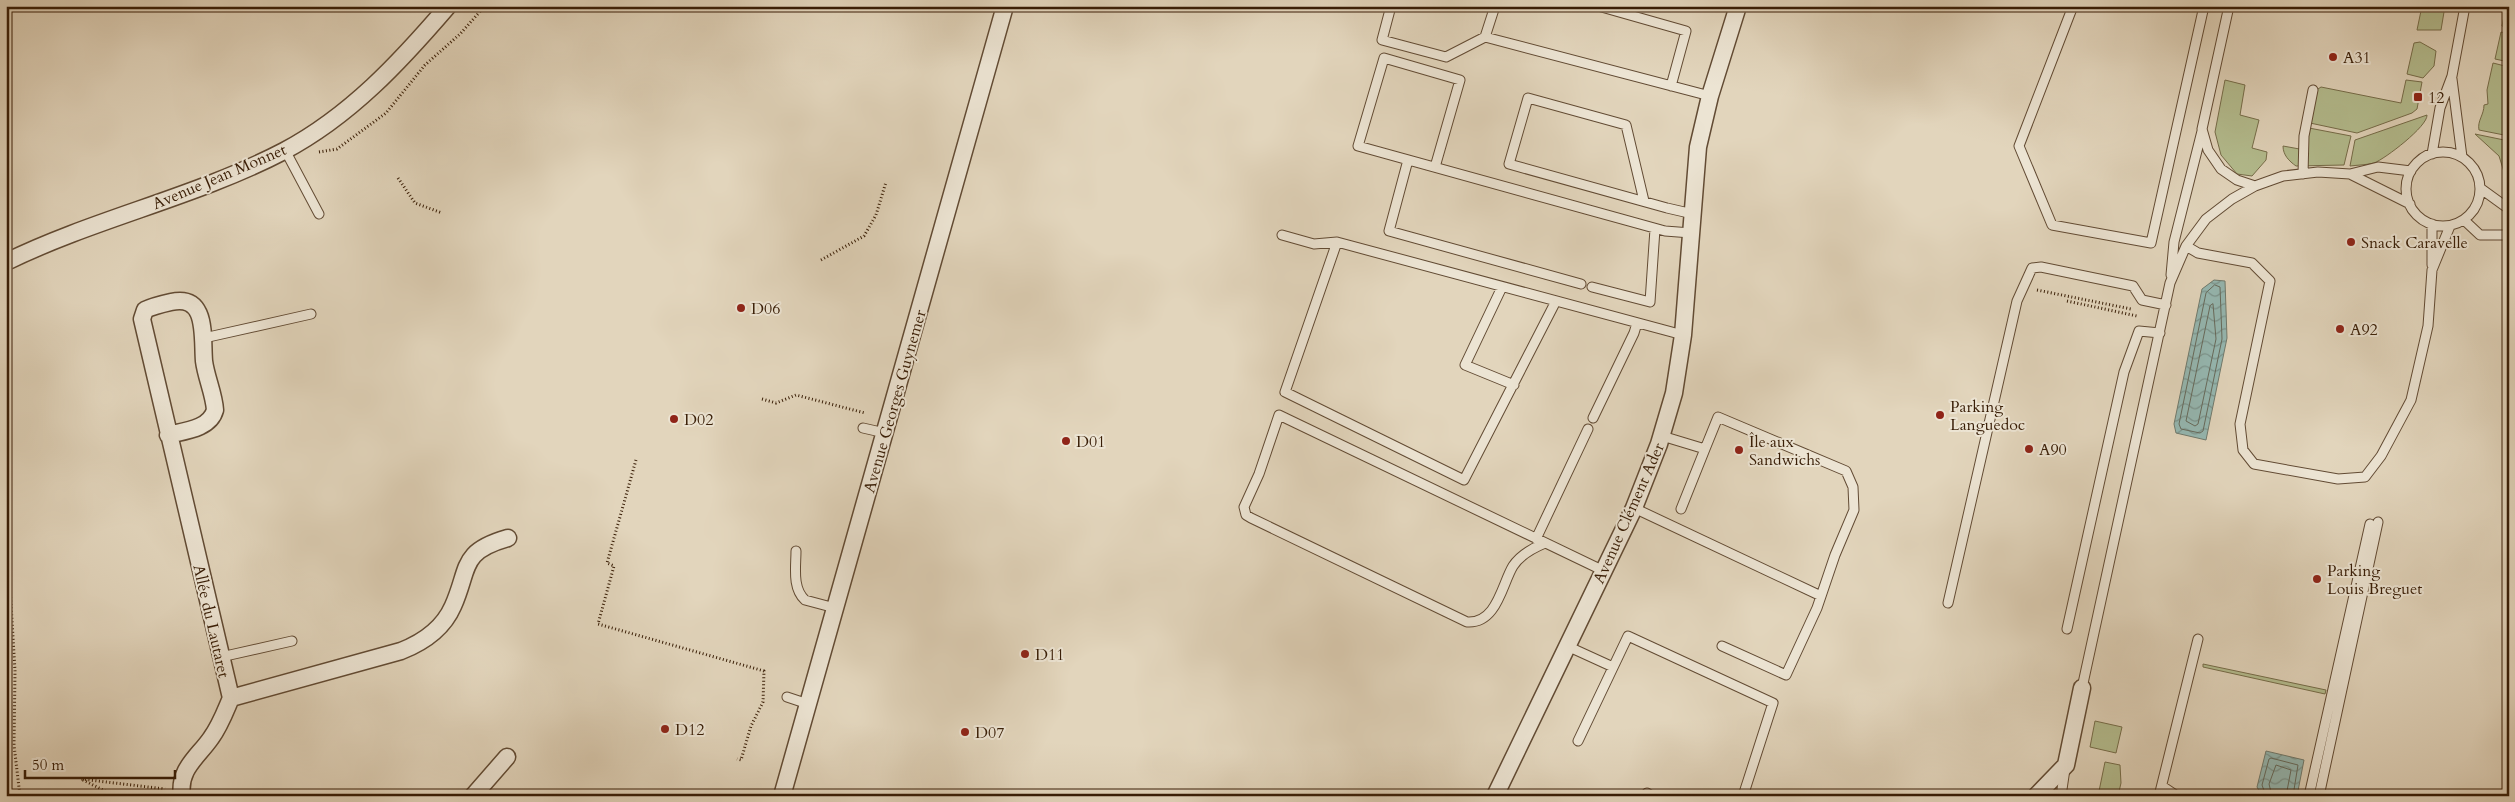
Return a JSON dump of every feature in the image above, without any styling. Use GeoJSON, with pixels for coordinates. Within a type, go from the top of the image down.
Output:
{"type":"FeatureCollection","features":[{"type":"Feature","properties":{"kind":"street","name":"Avenue Jean Monnet"},"geometry":{"type":"LineString","coordinates":[[6,262],[36,248],[216,180],[286,150],[325,126],[371,89],[448,6]]}},
{"type":"Feature","properties":{"kind":"street","name":"Avenue Georges Guynemer"},"geometry":{"type":"LineString","coordinates":[[782,796],[1005,6]]}},
{"type":"Feature","properties":{"kind":"street","name":"Avenue Clément Ader"},"geometry":{"type":"LineString","coordinates":[[1499,794],[1567,646],[1634,508],[1662,436],[1674,393],[1683,336],[1698,147],[1710,96],[1738,6]]}},
{"type":"Feature","properties":{"kind":"street"},"geometry":{"type":"LineString","coordinates":[[6,250],[36,248]]}},
{"type":"Feature","properties":{"kind":"street","name":"Allée du Lautaret"},"geometry":{"type":"LineString","coordinates":[[168,435],[204,425],[213,416],[215,407],[205,362],[204,338],[197,309],[190,301],[156,305],[145,310],[142,316],[168,435],[231,698],[216,730],[188,766],[181,793]]}},
{"type":"Feature","properties":{"kind":"street"},"geometry":{"type":"LineString","coordinates":[[231,698],[401,651],[428,638],[446,618],[453,606],[465,566],[477,552],[494,542],[508,538]]}},
{"type":"Feature","properties":{"kind":"street"},"geometry":{"type":"LineString","coordinates":[[2036,796],[2066,764],[2082,688]]}},
{"type":"Feature","properties":{"kind":"street"},"geometry":{"type":"LineString","coordinates":[[473,796],[507,757]]}},
{"type":"Feature","properties":{"kind":"lane"},"geometry":{"type":"LineString","coordinates":[[1391,6],[1382,40],[1446,57],[1485,37],[1710,96]]}},
{"type":"Feature","properties":{"kind":"lane"},"geometry":{"type":"LineString","coordinates":[[1485,37],[1495,6]]}},
{"type":"Feature","properties":{"kind":"lane"},"geometry":{"type":"LineString","coordinates":[[1598,6],[1686,31],[1671,86]]}},
{"type":"Feature","properties":{"kind":"lane"},"geometry":{"type":"LineString","coordinates":[[2074,6],[2019,146],[2052,225],[2151,243],[2204,6]]}},
{"type":"Feature","properties":{"kind":"lane"},"geometry":{"type":"LineString","coordinates":[[2082,688],[2166,305],[2174,242],[2202,129],[2229,6]]}},
{"type":"Feature","properties":{"kind":"lane"},"geometry":{"type":"LineString","coordinates":[[2432,154],[2440,108],[2452,76],[2465,6]]}},
{"type":"Feature","properties":{"kind":"lane"},"geometry":{"type":"LineString","coordinates":[[1435,167],[1460,80],[1384,58],[1358,146],[1655,228],[1691,233]]}},
{"type":"Feature","properties":{"kind":"lane"},"geometry":{"type":"LineString","coordinates":[[2452,76],[2462,157]]}},
{"type":"Feature","properties":{"kind":"lane"},"geometry":{"type":"LineString","coordinates":[[2304,174],[2304,136],[2313,90]]}},
{"type":"Feature","properties":{"kind":"lane"},"geometry":{"type":"LineString","coordinates":[[1644,201],[1626,125],[1528,98],[1509,164],[1644,201],[1693,214]]}},
{"type":"Feature","properties":{"kind":"lane"},"geometry":{"type":"LineString","coordinates":[[2202,129],[2208,150],[2221,169],[2237,180],[2255,186]]}},
{"type":"Feature","properties":{"kind":"lane"},"geometry":{"type":"LineString","coordinates":[[286,150],[319,214]]}},
{"type":"Feature","properties":{"kind":"lane"},"geometry":{"type":"LineString","coordinates":[[2452,153],[2462,157],[2472,165],[2478,176],[2479,200],[2473,212],[2464,220],[2450,226],[2432,224],[2423,220],[2410,204],[2406,193],[2411,171],[2424,157],[2432,154],[2452,153]]}},
{"type":"Feature","properties":{"kind":"lane"},"geometry":{"type":"LineString","coordinates":[[1408,160],[1389,230],[1581,284]]}},
{"type":"Feature","properties":{"kind":"lane"},"geometry":{"type":"LineString","coordinates":[[2170,283],[2186,246],[2206,220],[2232,199],[2255,186],[2283,176],[2318,172],[2350,174],[2378,167],[2411,171]]}},
{"type":"Feature","properties":{"kind":"lane"},"geometry":{"type":"LineString","coordinates":[[2350,174],[2410,204]]}},
{"type":"Feature","properties":{"kind":"lane"},"geometry":{"type":"LineString","coordinates":[[2480,188],[2509,209]]}},
{"type":"Feature","properties":{"kind":"lane"},"geometry":{"type":"LineString","coordinates":[[2464,220],[2480,235],[2509,235]]}},
{"type":"Feature","properties":{"kind":"lane"},"geometry":{"type":"LineString","coordinates":[[2186,246],[2198,253],[2252,263],[2270,281],[2240,424],[2243,450],[2254,464],[2338,479],[2365,477],[2381,456],[2411,400],[2428,326],[2432,270],[2432,224]]}},
{"type":"Feature","properties":{"kind":"lane"},"geometry":{"type":"LineString","coordinates":[[2432,270],[2450,226]]}},
{"type":"Feature","properties":{"kind":"lane"},"geometry":{"type":"LineString","coordinates":[[1592,287],[1650,302],[1655,228]]}},
{"type":"Feature","properties":{"kind":"lane"},"geometry":{"type":"LineString","coordinates":[[1282,234],[1314,244],[1337,242],[1683,336]]}},
{"type":"Feature","properties":{"kind":"lane"},"geometry":{"type":"LineString","coordinates":[[1337,242],[1285,392],[1464,480],[1556,301]]}},
{"type":"Feature","properties":{"kind":"lane"},"geometry":{"type":"LineString","coordinates":[[1948,604],[2017,301],[2032,268],[2040,267],[2132,286],[2142,300],[2166,305]]}},
{"type":"Feature","properties":{"kind":"lane"},"geometry":{"type":"LineString","coordinates":[[1502,287],[1465,364],[1514,385]]}},
{"type":"Feature","properties":{"kind":"lane"},"geometry":{"type":"LineString","coordinates":[[204,338],[311,314]]}},
{"type":"Feature","properties":{"kind":"lane"},"geometry":{"type":"LineString","coordinates":[[1593,418],[1634,334],[1637,323]]}},
{"type":"Feature","properties":{"kind":"lane"},"geometry":{"type":"LineString","coordinates":[[2067,628],[2124,372],[2139,331],[2160,334]]}},
{"type":"Feature","properties":{"kind":"lane"},"geometry":{"type":"LineString","coordinates":[[1544,543],[1535,547],[1514,565],[1496,604],[1489,613],[1472,623],[1250,518],[1246,515],[1244,507],[1279,415],[1604,571]]}},
{"type":"Feature","properties":{"kind":"lane"},"geometry":{"type":"LineString","coordinates":[[1681,508],[1718,417],[1846,471],[1853,487],[1854,510],[1821,596],[1786,675],[1722,646]]}},
{"type":"Feature","properties":{"kind":"lane"},"geometry":{"type":"LineString","coordinates":[[862,428],[885,433]]}},
{"type":"Feature","properties":{"kind":"lane"},"geometry":{"type":"LineString","coordinates":[[1536,539],[1588,429]]}},
{"type":"Feature","properties":{"kind":"lane"},"geometry":{"type":"LineString","coordinates":[[1662,436],[1705,449]]}},
{"type":"Feature","properties":{"kind":"lane"},"geometry":{"type":"LineString","coordinates":[[1634,508],[1821,596]]}},
{"type":"Feature","properties":{"kind":"lane"},"geometry":{"type":"LineString","coordinates":[[2309,796],[2374,523],[2319,796]]}},
{"type":"Feature","properties":{"kind":"lane"},"geometry":{"type":"LineString","coordinates":[[796,551],[796,583],[802,597],[805,600],[835,608]]}},
{"type":"Feature","properties":{"kind":"lane"},"geometry":{"type":"LineString","coordinates":[[1578,741],[1628,636],[1773,703],[1743,796]]}},
{"type":"Feature","properties":{"kind":"lane"},"geometry":{"type":"LineString","coordinates":[[2160,796],[2198,639]]}},
{"type":"Feature","properties":{"kind":"lane"},"geometry":{"type":"LineString","coordinates":[[221,657],[292,640]]}},
{"type":"Feature","properties":{"kind":"lane"},"geometry":{"type":"LineString","coordinates":[[1567,646],[1613,667]]}},
{"type":"Feature","properties":{"kind":"lane"},"geometry":{"type":"LineString","coordinates":[[787,697],[808,704]]}},
{"type":"Feature","properties":{"kind":"lane"},"geometry":{"type":"LineString","coordinates":[[2061,796],[2066,764]]}},
{"type":"Feature","properties":{"kind":"lane"},"geometry":{"type":"LineString","coordinates":[[2162,786],[2177,796]]}},
{"type":"Feature","properties":{"kind":"lane"},"geometry":{"type":"LineString","coordinates":[[1646,796],[1647,793],[1652,796]]}},
{"type":"Feature","properties":{"kind":"path","name":"Avenue Jean Monnet"},"geometry":{"type":"LineString","coordinates":[[312,155],[337,149],[386,113],[425,65],[460,34],[485,6]]}},
{"type":"Feature","properties":{"kind":"path"},"geometry":{"type":"LineString","coordinates":[[398,178],[415,204],[442,213]]}},
{"type":"Feature","properties":{"kind":"path"},"geometry":{"type":"LineString","coordinates":[[821,260],[864,236],[876,215],[886,182]]}},
{"type":"Feature","properties":{"kind":"path"},"geometry":{"type":"LineString","coordinates":[[2033,291],[2038,289],[2134,309]]}},
{"type":"Feature","properties":{"kind":"path"},"geometry":{"type":"LineString","coordinates":[[2068,301],[2162,321]]}},
{"type":"Feature","properties":{"kind":"path"},"geometry":{"type":"LineString","coordinates":[[762,399],[776,403],[796,395],[867,414],[872,411],[890,416]]}},
{"type":"Feature","properties":{"kind":"path"},"geometry":{"type":"LineString","coordinates":[[636,460],[607,563],[614,566],[598,624],[764,671],[762,702],[751,726],[741,760],[737,759]]}},
{"type":"Feature","properties":{"kind":"path"},"geometry":{"type":"LineString","coordinates":[[6,587],[10,587],[15,671],[14,745],[20,796]]}},
{"type":"Feature","properties":{"kind":"path"},"geometry":{"type":"LineString","coordinates":[[114,796],[81,779],[181,793]]}},
{"type":"Feature","properties":{"kind":"green space"},"geometry":{"type":"Polygon","coordinates":[[[2422,6],[2445,6],[2441,30],[2417,30],[2422,6]]]}},
{"type":"Feature","properties":{"kind":"green space"},"geometry":{"type":"Polygon","coordinates":[[[2506,6],[2509,6],[2509,28],[2502,26],[2506,6]]]}},
{"type":"Feature","properties":{"kind":"green space"},"geometry":{"type":"Polygon","coordinates":[[[2501,32],[2509,34],[2509,62],[2495,59],[2501,32]]]}},
{"type":"Feature","properties":{"kind":"green space"},"geometry":{"type":"Polygon","coordinates":[[[2420,42],[2436,51],[2434,66],[2423,78],[2407,74],[2414,43],[2420,42]]]}},
{"type":"Feature","properties":{"kind":"green space"},"geometry":{"type":"Polygon","coordinates":[[[2493,63],[2509,67],[2509,116],[2507,126],[2509,127],[2509,136],[2479,130],[2484,105],[2488,104],[2487,90],[2493,63]]]}},
{"type":"Feature","properties":{"kind":"green space"},"geometry":{"type":"Polygon","coordinates":[[[2225,80],[2245,85],[2240,115],[2259,120],[2252,148],[2267,152],[2266,160],[2252,176],[2237,174],[2221,155],[2215,132],[2225,80]]]}},
{"type":"Feature","properties":{"kind":"green space"},"geometry":{"type":"Polygon","coordinates":[[[2406,80],[2422,82],[2417,109],[2412,113],[2357,133],[2310,123],[2315,91],[2321,87],[2401,103],[2406,80]]]}},
{"type":"Feature","properties":{"kind":"green space"},"geometry":{"type":"Polygon","coordinates":[[[2427,115],[2421,127],[2414,134],[2387,155],[2374,163],[2350,166],[2355,140],[2427,115]]]}},
{"type":"Feature","properties":{"kind":"green space"},"geometry":{"type":"Polygon","coordinates":[[[2309,128],[2351,136],[2344,165],[2296,166],[2289,160],[2285,155],[2283,146],[2305,150],[2309,128]]]}},
{"type":"Feature","properties":{"kind":"green space"},"geometry":{"type":"Polygon","coordinates":[[[2475,134],[2509,141],[2509,188],[2499,156],[2475,134]]]}},
{"type":"Feature","properties":{"kind":"green space"},"geometry":{"type":"Polygon","coordinates":[[[2203,664],[2326,690],[2325,694],[2203,667],[2203,664]]]}},
{"type":"Feature","properties":{"kind":"green space"},"geometry":{"type":"Polygon","coordinates":[[[2095,721],[2122,727],[2116,753],[2090,747],[2095,721]]]}},
{"type":"Feature","properties":{"kind":"green space"},"geometry":{"type":"Polygon","coordinates":[[[2105,762],[2120,765],[2121,783],[2118,796],[2098,796],[2105,762]]]}},
{"type":"Feature","properties":{"kind":"water"},"geometry":{"type":"Polygon","coordinates":[[[2214,280],[2225,281],[2227,338],[2206,440],[2176,433],[2174,424],[2202,289],[2214,280]]]}},
{"type":"Feature","properties":{"kind":"water"},"geometry":{"type":"Polygon","coordinates":[[[2266,751],[2304,760],[2297,796],[2262,796],[2257,787],[2266,751]]]}},
{"type":"Feature","properties":{"kind":"place","name":"A31"},"geometry":{"type":"Point","coordinates":[2333,57]}},
{"type":"Feature","properties":{"kind":"place","name":"12"},"geometry":{"type":"Point","coordinates":[2418,97]}},
{"type":"Feature","properties":{"kind":"place","name":"Snack Caravelle"},"geometry":{"type":"Point","coordinates":[2351,242]}},
{"type":"Feature","properties":{"kind":"place","name":"D06"},"geometry":{"type":"Point","coordinates":[741,308]}},
{"type":"Feature","properties":{"kind":"place","name":"A92"},"geometry":{"type":"Point","coordinates":[2340,329]}},
{"type":"Feature","properties":{"kind":"place","name":"Parking Languedoc"},"geometry":{"type":"Point","coordinates":[1940,415]}},
{"type":"Feature","properties":{"kind":"place","name":"D02"},"geometry":{"type":"Point","coordinates":[674,419]}},
{"type":"Feature","properties":{"kind":"place","name":"D01"},"geometry":{"type":"Point","coordinates":[1066,441]}},
{"type":"Feature","properties":{"kind":"place","name":"A90"},"geometry":{"type":"Point","coordinates":[2029,449]}},
{"type":"Feature","properties":{"kind":"place","name":"Île aux Sandwichs"},"geometry":{"type":"Point","coordinates":[1739,450]}},
{"type":"Feature","properties":{"kind":"place","name":"Parking Louis Breguet"},"geometry":{"type":"Point","coordinates":[2317,579]}},
{"type":"Feature","properties":{"kind":"place","name":"D11"},"geometry":{"type":"Point","coordinates":[1025,654]}},
{"type":"Feature","properties":{"kind":"place","name":"D12"},"geometry":{"type":"Point","coordinates":[665,729]}},
{"type":"Feature","properties":{"kind":"place","name":"D07"},"geometry":{"type":"Point","coordinates":[965,732]}}]}
